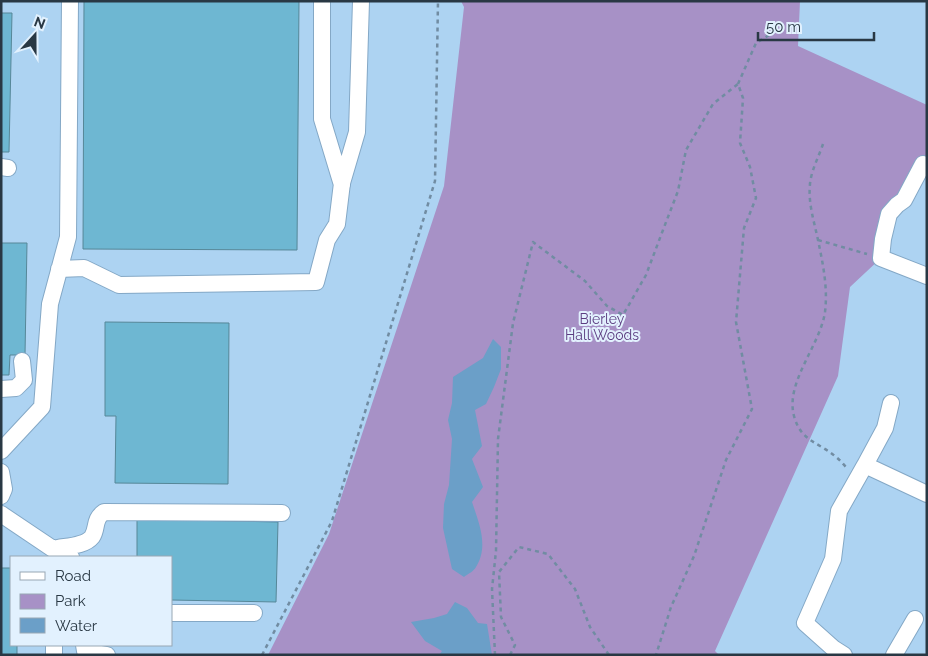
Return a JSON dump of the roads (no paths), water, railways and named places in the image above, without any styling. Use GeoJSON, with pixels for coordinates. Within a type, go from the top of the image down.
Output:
{"type":"FeatureCollection","features":[{"type":"Feature","properties":{"kind":"street"},"geometry":{"type":"LineString","coordinates":[[1,451],[42,407],[50,304],[68,237],[70,1]]}},
{"type":"Feature","properties":{"kind":"street"},"geometry":{"type":"LineString","coordinates":[[322,1],[322,119],[342,186]]}},
{"type":"Feature","properties":{"kind":"street"},"geometry":{"type":"LineString","coordinates":[[60,263],[84,268],[119,285],[316,282],[327,240],[337,224],[342,186],[357,132],[361,1]]}},
{"type":"Feature","properties":{"kind":"street"},"geometry":{"type":"LineString","coordinates":[[923,164],[904,200],[889,214],[881,258],[927,276]]}},
{"type":"Feature","properties":{"kind":"street"},"geometry":{"type":"LineString","coordinates":[[1,389],[16,388],[24,380],[22,361]]}},
{"type":"Feature","properties":{"kind":"street"},"geometry":{"type":"LineString","coordinates":[[844,655],[799,624],[833,558],[839,511],[885,428],[891,403]]}},
{"type":"Feature","properties":{"kind":"street"},"geometry":{"type":"LineString","coordinates":[[862,471],[927,494]]}},
{"type":"Feature","properties":{"kind":"street"},"geometry":{"type":"LineString","coordinates":[[1,472],[4,490],[1,496]]}},
{"type":"Feature","properties":{"kind":"street"},"geometry":{"type":"LineString","coordinates":[[53,553],[83,543],[92,536],[99,516],[104,512],[282,513]]}},
{"type":"Feature","properties":{"kind":"street"},"geometry":{"type":"LineString","coordinates":[[1,514],[53,553],[66,556]]}},
{"type":"Feature","properties":{"kind":"street"},"geometry":{"type":"LineString","coordinates":[[172,613],[254,612]]}},
{"type":"Feature","properties":{"kind":"street"},"geometry":{"type":"LineString","coordinates":[[894,655],[915,620]]}},
{"type":"Feature","properties":{"kind":"street"},"geometry":{"type":"LineString","coordinates":[[84,650],[107,655]]}},
{"type":"Feature","properties":{"kind":"water"},"geometry":{"type":"Polygon","coordinates":[[[493,339],[501,347],[501,369],[486,404],[475,410],[482,446],[472,459],[483,487],[472,502],[482,534],[482,551],[475,568],[464,577],[452,569],[443,528],[444,504],[449,485],[452,439],[448,420],[452,403],[453,377],[483,358],[493,339]]]}},
{"type":"Feature","properties":{"kind":"water"},"geometry":{"type":"Polygon","coordinates":[[[455,602],[467,608],[478,623],[487,624],[492,655],[439,655],[442,651],[425,641],[411,622],[447,614],[455,602]]]}},
{"type":"Feature","properties":{"kind":"park label","name":"Bierley Hall Woods"},"geometry":{"type":"Point","coordinates":[602,328]}}]}
